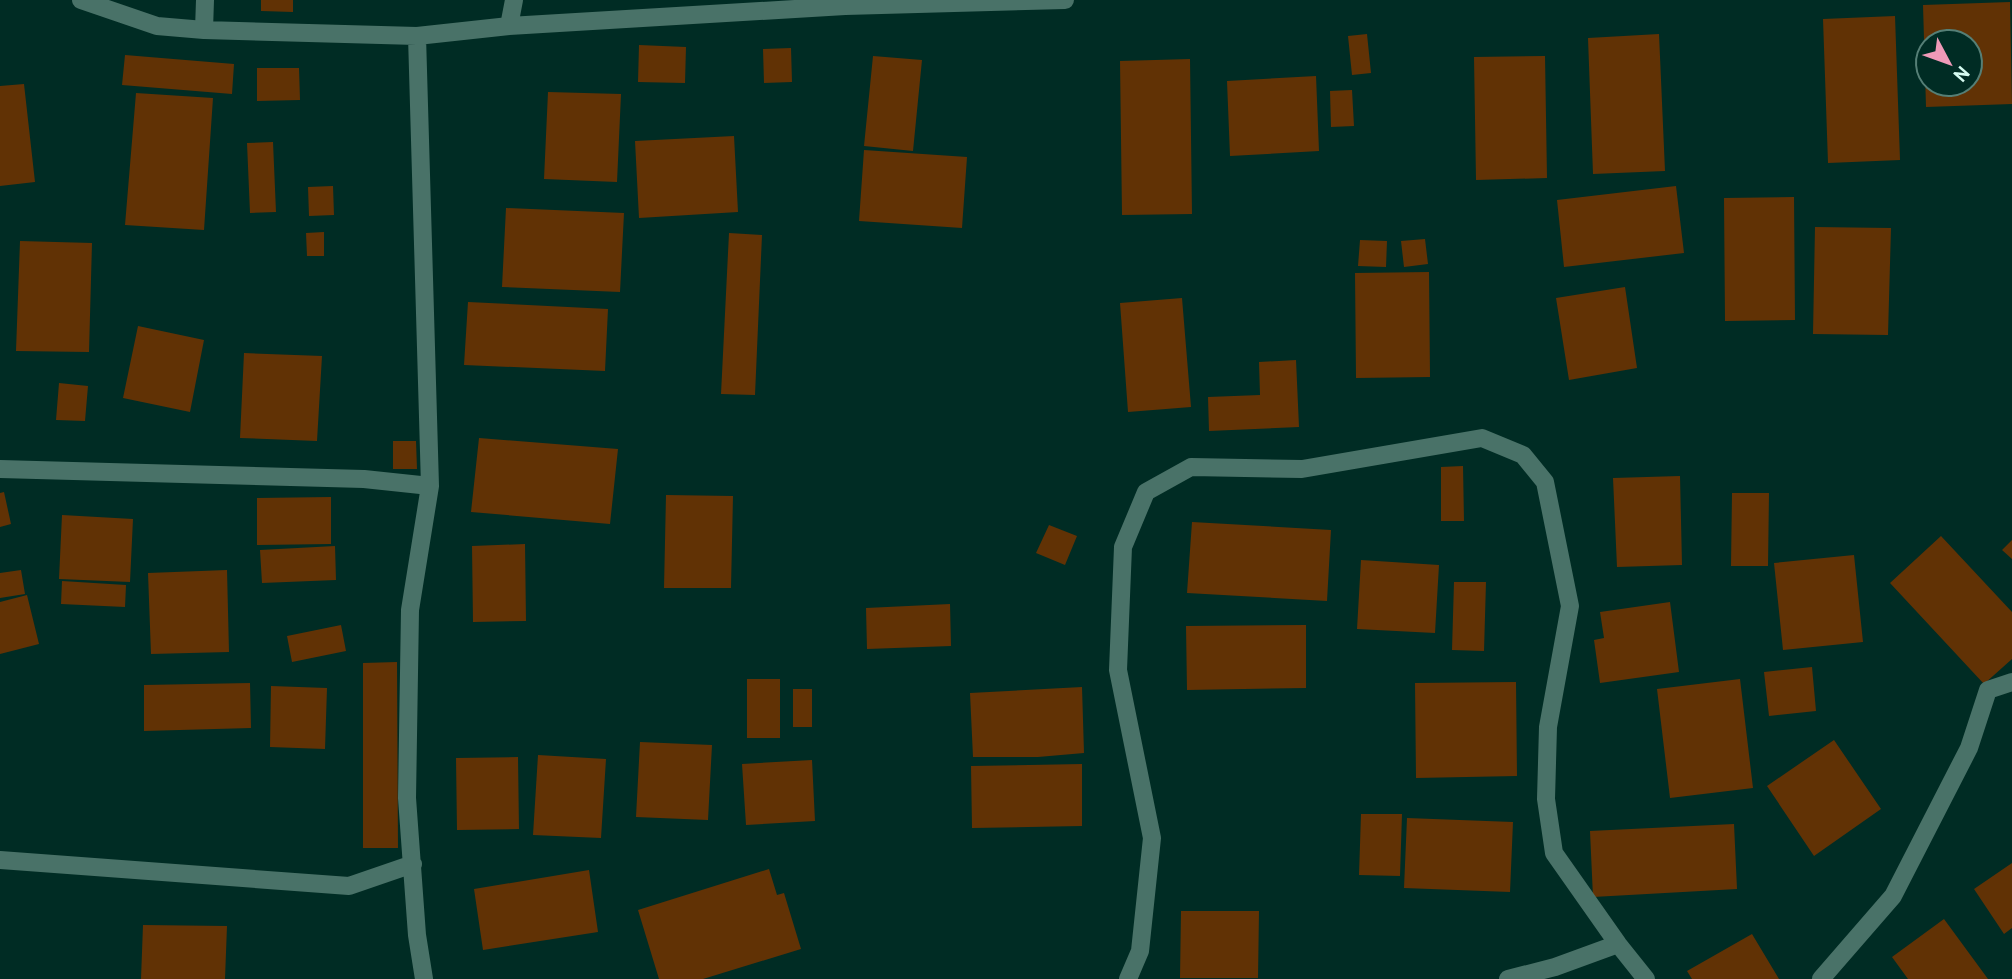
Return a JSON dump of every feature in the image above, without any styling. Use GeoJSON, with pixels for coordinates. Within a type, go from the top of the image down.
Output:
{"type":"FeatureCollection","features":[{"type":"Feature","properties":{"kind":"street"},"geometry":{"type":"LineString","coordinates":[[81,0],[157,26],[204,30],[417,36],[509,26],[796,5],[1065,0]]}},
{"type":"Feature","properties":{"kind":"street"},"geometry":{"type":"LineString","coordinates":[[204,30],[205,0]]}},
{"type":"Feature","properties":{"kind":"street"},"geometry":{"type":"LineString","coordinates":[[509,26],[514,0]]}},
{"type":"Feature","properties":{"kind":"street"},"geometry":{"type":"LineString","coordinates":[[417,36],[430,486],[410,610],[407,798],[414,864],[417,935],[424,979]]}},
{"type":"Feature","properties":{"kind":"street"},"geometry":{"type":"LineString","coordinates":[[1128,979],[1140,951],[1152,838],[1118,670],[1121,588],[1123,547],[1146,492],[1191,467],[1302,469],[1482,439],[1523,455],[1545,482],[1570,606],[1548,727],[1546,799],[1554,853],[1646,979]]}},
{"type":"Feature","properties":{"kind":"street"},"geometry":{"type":"LineString","coordinates":[[0,469],[364,478],[430,486]]}},
{"type":"Feature","properties":{"kind":"street"},"geometry":{"type":"LineString","coordinates":[[1821,979],[1893,896],[1969,748],[1988,690],[2012,681]]}},
{"type":"Feature","properties":{"kind":"street"},"geometry":{"type":"LineString","coordinates":[[0,860],[349,886],[414,864]]}},
{"type":"Feature","properties":{"kind":"street"},"geometry":{"type":"LineString","coordinates":[[1508,979],[1555,967],[1618,944]]}},
{"type":"Feature","properties":{"kind":"building"},"geometry":{"type":"Polygon","coordinates":[[[261,0],[293,0],[293,12],[261,11],[261,0]]]}},
{"type":"Feature","properties":{"kind":"building"},"geometry":{"type":"Polygon","coordinates":[[[2010,2],[2012,104],[1926,107],[1926,98],[1984,98],[1984,28],[1924,28],[1923,5],[2010,2]]]}},
{"type":"Feature","properties":{"kind":"building"},"geometry":{"type":"Polygon","coordinates":[[[1895,16],[1900,160],[1828,163],[1823,19],[1895,16]]]}},
{"type":"Feature","properties":{"kind":"building"},"geometry":{"type":"Polygon","coordinates":[[[1367,34],[1371,73],[1352,75],[1348,36],[1367,34]]]}},
{"type":"Feature","properties":{"kind":"building"},"geometry":{"type":"Polygon","coordinates":[[[1659,34],[1665,171],[1593,174],[1588,38],[1659,34]]]}},
{"type":"Feature","properties":{"kind":"building"},"geometry":{"type":"Polygon","coordinates":[[[639,45],[686,47],[685,83],[638,82],[639,45]]]}},
{"type":"Feature","properties":{"kind":"building"},"geometry":{"type":"Polygon","coordinates":[[[791,48],[792,82],[764,83],[763,49],[791,48]]]}},
{"type":"Feature","properties":{"kind":"building"},"geometry":{"type":"Polygon","coordinates":[[[125,55],[234,64],[232,94],[122,85],[125,55]]]}},
{"type":"Feature","properties":{"kind":"building"},"geometry":{"type":"Polygon","coordinates":[[[873,56],[922,60],[913,151],[864,146],[873,56]]]}},
{"type":"Feature","properties":{"kind":"building"},"geometry":{"type":"Polygon","coordinates":[[[1545,56],[1547,178],[1476,180],[1474,57],[1545,56]]]}},
{"type":"Feature","properties":{"kind":"building"},"geometry":{"type":"Polygon","coordinates":[[[1190,59],[1192,214],[1122,215],[1120,61],[1190,59]]]}},
{"type":"Feature","properties":{"kind":"building"},"geometry":{"type":"Polygon","coordinates":[[[257,68],[299,68],[300,100],[257,101],[257,68]]]}},
{"type":"Feature","properties":{"kind":"building"},"geometry":{"type":"Polygon","coordinates":[[[1316,76],[1319,151],[1230,156],[1227,81],[1316,76]]]}},
{"type":"Feature","properties":{"kind":"building"},"geometry":{"type":"Polygon","coordinates":[[[24,84],[35,182],[0,186],[0,86],[24,84]]]}},
{"type":"Feature","properties":{"kind":"building"},"geometry":{"type":"Polygon","coordinates":[[[1352,90],[1354,126],[1331,127],[1330,91],[1352,90]]]}},
{"type":"Feature","properties":{"kind":"building"},"geometry":{"type":"Polygon","coordinates":[[[548,92],[621,94],[617,182],[544,179],[548,92]]]}},
{"type":"Feature","properties":{"kind":"building"},"geometry":{"type":"Polygon","coordinates":[[[136,93],[213,98],[204,230],[125,225],[136,93]]]}},
{"type":"Feature","properties":{"kind":"building"},"geometry":{"type":"Polygon","coordinates":[[[734,136],[738,212],[639,218],[635,141],[734,136]]]}},
{"type":"Feature","properties":{"kind":"building"},"geometry":{"type":"Polygon","coordinates":[[[273,142],[276,212],[250,213],[247,143],[273,142]]]}},
{"type":"Feature","properties":{"kind":"building"},"geometry":{"type":"Polygon","coordinates":[[[864,150],[967,157],[962,228],[859,221],[864,150]]]}},
{"type":"Feature","properties":{"kind":"building"},"geometry":{"type":"Polygon","coordinates":[[[333,186],[334,215],[309,216],[308,187],[333,186]]]}},
{"type":"Feature","properties":{"kind":"building"},"geometry":{"type":"Polygon","coordinates":[[[1676,186],[1684,253],[1564,267],[1557,200],[1676,186]]]}},
{"type":"Feature","properties":{"kind":"building"},"geometry":{"type":"Polygon","coordinates":[[[1794,197],[1795,320],[1725,321],[1724,198],[1794,197]]]}},
{"type":"Feature","properties":{"kind":"building"},"geometry":{"type":"Polygon","coordinates":[[[506,208],[624,213],[620,292],[502,287],[506,208]]]}},
{"type":"Feature","properties":{"kind":"building"},"geometry":{"type":"Polygon","coordinates":[[[1815,227],[1891,228],[1888,335],[1813,334],[1815,227]]]}},
{"type":"Feature","properties":{"kind":"building"},"geometry":{"type":"Polygon","coordinates":[[[324,232],[324,256],[307,256],[306,233],[324,232]]]}},
{"type":"Feature","properties":{"kind":"building"},"geometry":{"type":"Polygon","coordinates":[[[729,233],[762,235],[755,395],[721,394],[729,233]]]}},
{"type":"Feature","properties":{"kind":"building"},"geometry":{"type":"Polygon","coordinates":[[[1425,239],[1428,264],[1404,267],[1401,241],[1425,239]]]}},
{"type":"Feature","properties":{"kind":"building"},"geometry":{"type":"Polygon","coordinates":[[[1360,240],[1387,241],[1386,267],[1358,266],[1360,240]]]}},
{"type":"Feature","properties":{"kind":"building"},"geometry":{"type":"Polygon","coordinates":[[[20,241],[92,243],[89,352],[16,351],[20,241]]]}},
{"type":"Feature","properties":{"kind":"building"},"geometry":{"type":"Polygon","coordinates":[[[1429,272],[1430,377],[1356,378],[1355,273],[1429,272]]]}},
{"type":"Feature","properties":{"kind":"building"},"geometry":{"type":"Polygon","coordinates":[[[1625,287],[1637,368],[1569,380],[1556,298],[1625,287]]]}},
{"type":"Feature","properties":{"kind":"building"},"geometry":{"type":"Polygon","coordinates":[[[1182,298],[1191,407],[1128,412],[1120,303],[1182,298]]]}},
{"type":"Feature","properties":{"kind":"building"},"geometry":{"type":"Polygon","coordinates":[[[468,302],[608,309],[605,371],[464,365],[468,302]]]}},
{"type":"Feature","properties":{"kind":"building"},"geometry":{"type":"Polygon","coordinates":[[[138,326],[204,340],[190,412],[123,398],[138,326]]]}},
{"type":"Feature","properties":{"kind":"building"},"geometry":{"type":"Polygon","coordinates":[[[244,353],[322,356],[317,441],[240,438],[244,353]]]}},
{"type":"Feature","properties":{"kind":"building"},"geometry":{"type":"Polygon","coordinates":[[[1296,360],[1299,427],[1209,431],[1208,397],[1260,395],[1259,362],[1296,360]]]}},
{"type":"Feature","properties":{"kind":"building"},"geometry":{"type":"Polygon","coordinates":[[[59,383],[88,386],[85,421],[56,420],[59,383]]]}},
{"type":"Feature","properties":{"kind":"building"},"geometry":{"type":"Polygon","coordinates":[[[479,438],[618,449],[610,524],[471,512],[479,438]]]}},
{"type":"Feature","properties":{"kind":"building"},"geometry":{"type":"Polygon","coordinates":[[[393,441],[416,441],[417,469],[393,469],[393,441]]]}},
{"type":"Feature","properties":{"kind":"building"},"geometry":{"type":"Polygon","coordinates":[[[1463,466],[1464,521],[1441,521],[1441,467],[1463,466]]]}},
{"type":"Feature","properties":{"kind":"building"},"geometry":{"type":"Polygon","coordinates":[[[1680,476],[1682,565],[1617,567],[1613,478],[1680,476]]]}},
{"type":"Feature","properties":{"kind":"building"},"geometry":{"type":"Polygon","coordinates":[[[4,492],[11,524],[0,527],[0,493],[4,492]]]}},
{"type":"Feature","properties":{"kind":"building"},"geometry":{"type":"Polygon","coordinates":[[[1732,493],[1769,493],[1768,566],[1731,566],[1732,493]]]}},
{"type":"Feature","properties":{"kind":"building"},"geometry":{"type":"Polygon","coordinates":[[[666,495],[733,496],[731,588],[664,588],[666,495]]]}},
{"type":"Feature","properties":{"kind":"building"},"geometry":{"type":"Polygon","coordinates":[[[331,497],[331,544],[257,545],[257,498],[331,497]]]}},
{"type":"Feature","properties":{"kind":"building"},"geometry":{"type":"Polygon","coordinates":[[[62,515],[133,519],[130,582],[59,579],[62,515]]]}},
{"type":"Feature","properties":{"kind":"building"},"geometry":{"type":"Polygon","coordinates":[[[1192,522],[1331,530],[1327,601],[1187,593],[1192,522]]]}},
{"type":"Feature","properties":{"kind":"building"},"geometry":{"type":"Polygon","coordinates":[[[1049,525],[1077,536],[1065,565],[1036,553],[1049,525]]]}},
{"type":"Feature","properties":{"kind":"building"},"geometry":{"type":"Polygon","coordinates":[[[1941,536],[2012,612],[2012,659],[1984,684],[1890,583],[1941,536]]]}},
{"type":"Feature","properties":{"kind":"building"},"geometry":{"type":"Polygon","coordinates":[[[2012,540],[2012,559],[2002,550],[2012,540]]]}},
{"type":"Feature","properties":{"kind":"building"},"geometry":{"type":"Polygon","coordinates":[[[525,544],[526,621],[473,622],[472,546],[525,544]]]}},
{"type":"Feature","properties":{"kind":"building"},"geometry":{"type":"Polygon","coordinates":[[[335,546],[336,580],[262,583],[260,550],[335,546]]]}},
{"type":"Feature","properties":{"kind":"building"},"geometry":{"type":"Polygon","coordinates":[[[1854,555],[1863,642],[1783,650],[1774,563],[1854,555]]]}},
{"type":"Feature","properties":{"kind":"building"},"geometry":{"type":"Polygon","coordinates":[[[1361,560],[1439,565],[1435,633],[1357,629],[1361,560]]]}},
{"type":"Feature","properties":{"kind":"building"},"geometry":{"type":"Polygon","coordinates":[[[21,570],[25,594],[0,598],[0,573],[21,570]]]}},
{"type":"Feature","properties":{"kind":"building"},"geometry":{"type":"Polygon","coordinates":[[[227,570],[229,652],[151,654],[148,573],[227,570]]]}},
{"type":"Feature","properties":{"kind":"building"},"geometry":{"type":"Polygon","coordinates":[[[62,581],[126,585],[125,607],[61,604],[62,581]]]}},
{"type":"Feature","properties":{"kind":"building"},"geometry":{"type":"Polygon","coordinates":[[[1454,582],[1486,582],[1484,651],[1452,650],[1454,582]]]}},
{"type":"Feature","properties":{"kind":"building"},"geometry":{"type":"Polygon","coordinates":[[[27,595],[39,644],[0,654],[0,602],[27,595]]]}},
{"type":"Feature","properties":{"kind":"building"},"geometry":{"type":"Polygon","coordinates":[[[1670,602],[1679,672],[1600,683],[1594,640],[1604,638],[1600,612],[1670,602]]]}},
{"type":"Feature","properties":{"kind":"building"},"geometry":{"type":"Polygon","coordinates":[[[950,604],[951,646],[867,649],[866,608],[950,604]]]}},
{"type":"Feature","properties":{"kind":"building"},"geometry":{"type":"Polygon","coordinates":[[[341,625],[346,651],[292,662],[287,636],[341,625]]]}},
{"type":"Feature","properties":{"kind":"building"},"geometry":{"type":"Polygon","coordinates":[[[1306,625],[1306,688],[1187,690],[1186,626],[1306,625]]]}},
{"type":"Feature","properties":{"kind":"building"},"geometry":{"type":"Polygon","coordinates":[[[397,662],[398,848],[363,848],[363,663],[397,662]]]}},
{"type":"Feature","properties":{"kind":"building"},"geometry":{"type":"Polygon","coordinates":[[[1812,667],[1816,711],[1769,716],[1764,672],[1812,667]]]}},
{"type":"Feature","properties":{"kind":"building"},"geometry":{"type":"Polygon","coordinates":[[[747,679],[780,679],[780,738],[747,738],[747,679]]]}},
{"type":"Feature","properties":{"kind":"building"},"geometry":{"type":"Polygon","coordinates":[[[1740,679],[1753,788],[1670,798],[1657,689],[1740,679]]]}},
{"type":"Feature","properties":{"kind":"building"},"geometry":{"type":"Polygon","coordinates":[[[1516,682],[1517,776],[1416,778],[1415,683],[1516,682]]]}},
{"type":"Feature","properties":{"kind":"building"},"geometry":{"type":"Polygon","coordinates":[[[250,683],[251,728],[144,731],[144,685],[250,683]]]}},
{"type":"Feature","properties":{"kind":"building"},"geometry":{"type":"Polygon","coordinates":[[[271,686],[327,688],[325,749],[270,747],[271,686]]]}},
{"type":"Feature","properties":{"kind":"building"},"geometry":{"type":"Polygon","coordinates":[[[1082,687],[1084,753],[1038,757],[973,757],[970,693],[1082,687]]]}},
{"type":"Feature","properties":{"kind":"building"},"geometry":{"type":"Polygon","coordinates":[[[793,689],[812,689],[812,727],[793,727],[793,689]]]}},
{"type":"Feature","properties":{"kind":"building"},"geometry":{"type":"Polygon","coordinates":[[[1834,740],[1881,809],[1814,856],[1767,786],[1834,740]]]}},
{"type":"Feature","properties":{"kind":"building"},"geometry":{"type":"Polygon","coordinates":[[[640,742],[712,745],[708,820],[636,817],[640,742]]]}},
{"type":"Feature","properties":{"kind":"building"},"geometry":{"type":"Polygon","coordinates":[[[538,755],[606,759],[601,838],[533,835],[538,755]]]}},
{"type":"Feature","properties":{"kind":"building"},"geometry":{"type":"Polygon","coordinates":[[[518,757],[519,829],[457,830],[456,758],[518,757]]]}},
{"type":"Feature","properties":{"kind":"building"},"geometry":{"type":"Polygon","coordinates":[[[812,760],[815,821],[746,825],[742,764],[812,760]]]}},
{"type":"Feature","properties":{"kind":"building"},"geometry":{"type":"Polygon","coordinates":[[[1082,764],[1082,826],[972,828],[971,766],[1082,764]]]}},
{"type":"Feature","properties":{"kind":"building"},"geometry":{"type":"Polygon","coordinates":[[[1361,814],[1402,814],[1400,876],[1359,875],[1361,814]]]}},
{"type":"Feature","properties":{"kind":"building"},"geometry":{"type":"Polygon","coordinates":[[[1407,818],[1513,822],[1510,892],[1404,888],[1407,818]]]}},
{"type":"Feature","properties":{"kind":"building"},"geometry":{"type":"Polygon","coordinates":[[[1734,824],[1737,889],[1593,897],[1590,831],[1734,824]]]}},
{"type":"Feature","properties":{"kind":"building"},"geometry":{"type":"Polygon","coordinates":[[[2012,863],[2012,928],[2004,934],[1974,889],[2012,863]]]}},
{"type":"Feature","properties":{"kind":"building"},"geometry":{"type":"Polygon","coordinates":[[[769,869],[777,895],[784,893],[801,949],[703,979],[659,979],[638,910],[769,869]]]}},
{"type":"Feature","properties":{"kind":"building"},"geometry":{"type":"Polygon","coordinates":[[[589,870],[598,932],[483,950],[474,889],[589,870]]]}},
{"type":"Feature","properties":{"kind":"building"},"geometry":{"type":"Polygon","coordinates":[[[1181,911],[1259,911],[1258,978],[1180,978],[1181,911]]]}},
{"type":"Feature","properties":{"kind":"building"},"geometry":{"type":"Polygon","coordinates":[[[1944,919],[1988,979],[1908,979],[1892,957],[1944,919]]]}},
{"type":"Feature","properties":{"kind":"building"},"geometry":{"type":"Polygon","coordinates":[[[143,925],[227,926],[225,979],[141,979],[143,925]]]}},
{"type":"Feature","properties":{"kind":"building"},"geometry":{"type":"Polygon","coordinates":[[[1752,934],[1779,979],[1692,979],[1687,971],[1752,934]]]}}]}
